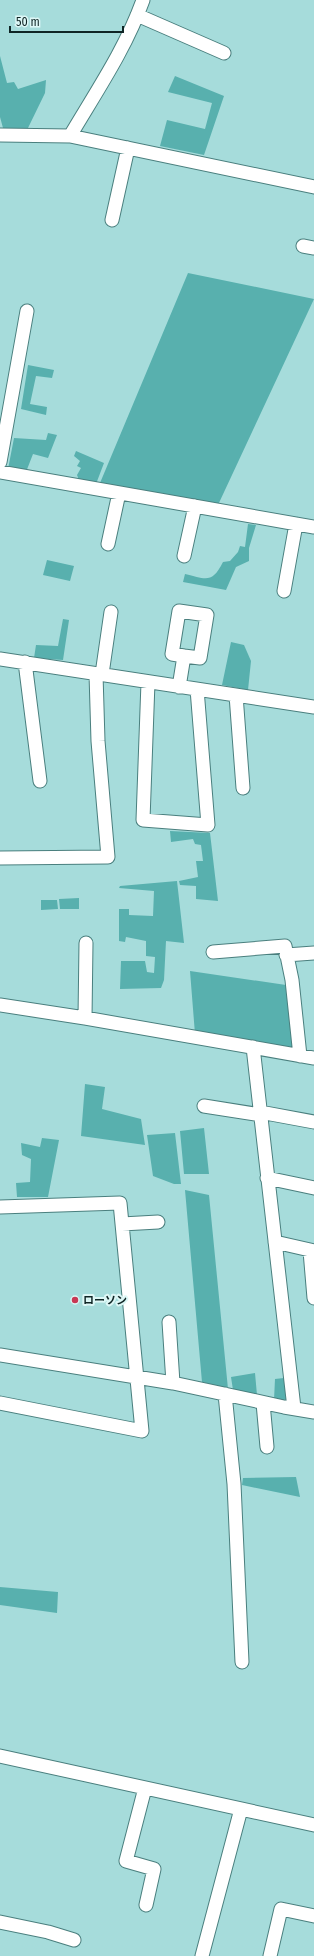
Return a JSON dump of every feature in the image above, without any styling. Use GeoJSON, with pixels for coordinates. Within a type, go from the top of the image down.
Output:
{"type":"FeatureCollection","features":[{"type":"Feature","properties":{"kind":"street"},"geometry":{"type":"LineString","coordinates":[[70,136],[111,68],[143,0]]}},
{"type":"Feature","properties":{"kind":"street"},"geometry":{"type":"LineString","coordinates":[[137,15],[224,54]]}},
{"type":"Feature","properties":{"kind":"street"},"geometry":{"type":"LineString","coordinates":[[0,135],[70,136],[314,187]]}},
{"type":"Feature","properties":{"kind":"street"},"geometry":{"type":"LineString","coordinates":[[112,220],[128,148]]}},
{"type":"Feature","properties":{"kind":"street"},"geometry":{"type":"LineString","coordinates":[[0,462],[28,311]]}},
{"type":"Feature","properties":{"kind":"street"},"geometry":{"type":"LineString","coordinates":[[0,472],[314,527]]}},
{"type":"Feature","properties":{"kind":"street"},"geometry":{"type":"LineString","coordinates":[[108,544],[118,493]]}},
{"type":"Feature","properties":{"kind":"street"},"geometry":{"type":"LineString","coordinates":[[184,556],[195,506]]}},
{"type":"Feature","properties":{"kind":"street"},"geometry":{"type":"LineString","coordinates":[[284,591],[296,524]]}},
{"type":"Feature","properties":{"kind":"street"},"geometry":{"type":"LineString","coordinates":[[0,858],[108,857],[98,741],[99,674],[111,612]]}},
{"type":"Feature","properties":{"kind":"street"},"geometry":{"type":"LineString","coordinates":[[179,687],[184,656]]}},
{"type":"Feature","properties":{"kind":"street"},"geometry":{"type":"LineString","coordinates":[[0,659],[314,707]]}},
{"type":"Feature","properties":{"kind":"street"},"geometry":{"type":"LineString","coordinates":[[25,662],[40,781]]}},
{"type":"Feature","properties":{"kind":"street"},"geometry":{"type":"LineString","coordinates":[[148,682],[143,820],[208,825],[196,689]]}},
{"type":"Feature","properties":{"kind":"street"},"geometry":{"type":"LineString","coordinates":[[236,695],[243,788]]}},
{"type":"Feature","properties":{"kind":"street"},"geometry":{"type":"LineString","coordinates":[[85,1018],[86,942]]}},
{"type":"Feature","properties":{"kind":"street"},"geometry":{"type":"LineString","coordinates":[[214,952],[285,946],[292,980],[300,1056]]}},
{"type":"Feature","properties":{"kind":"street"},"geometry":{"type":"LineString","coordinates":[[286,955],[314,953]]}},
{"type":"Feature","properties":{"kind":"street"},"geometry":{"type":"LineString","coordinates":[[0,1005],[85,1018],[314,1058]]}},
{"type":"Feature","properties":{"kind":"street"},"geometry":{"type":"LineString","coordinates":[[253,1047],[294,1408]]}},
{"type":"Feature","properties":{"kind":"street"},"geometry":{"type":"LineString","coordinates":[[204,1106],[261,1113],[314,1122]]}},
{"type":"Feature","properties":{"kind":"street"},"geometry":{"type":"LineString","coordinates":[[267,1178],[314,1188]]}},
{"type":"Feature","properties":{"kind":"street"},"geometry":{"type":"LineString","coordinates":[[0,1207],[120,1202],[142,1431],[0,1403]]}},
{"type":"Feature","properties":{"kind":"street"},"geometry":{"type":"LineString","coordinates":[[122,1224],[158,1222]]}},
{"type":"Feature","properties":{"kind":"street"},"geometry":{"type":"LineString","coordinates":[[275,1242],[312,1251],[314,1298]]}},
{"type":"Feature","properties":{"kind":"street"},"geometry":{"type":"LineString","coordinates":[[169,1322],[173,1383]]}},
{"type":"Feature","properties":{"kind":"street"},"geometry":{"type":"LineString","coordinates":[[0,1355],[173,1383],[263,1403],[314,1412]]}},
{"type":"Feature","properties":{"kind":"street"},"geometry":{"type":"LineString","coordinates":[[226,1394],[234,1484],[242,1662]]}},
{"type":"Feature","properties":{"kind":"street"},"geometry":{"type":"LineString","coordinates":[[263,1403],[267,1446]]}},
{"type":"Feature","properties":{"kind":"street"},"geometry":{"type":"LineString","coordinates":[[0,1756],[314,1825]]}},
{"type":"Feature","properties":{"kind":"street"},"geometry":{"type":"LineString","coordinates":[[145,1788],[126,1861],[154,1869],[146,1905]]}},
{"type":"Feature","properties":{"kind":"street"},"geometry":{"type":"LineString","coordinates":[[202,1956],[241,1809]]}},
{"type":"Feature","properties":{"kind":"street"},"geometry":{"type":"LineString","coordinates":[[270,1956],[281,1909],[314,1916]]}},
{"type":"Feature","properties":{"kind":"street"},"geometry":{"type":"LineString","coordinates":[[0,1922],[48,1932],[74,1940]]}},
{"type":"Feature","properties":{"kind":"shaded area"},"geometry":{"type":"Polygon","coordinates":[[[0,56],[7,83],[14,82],[18,89],[46,80],[45,93],[28,128],[3,128],[0,117],[0,56]]]}},
{"type":"Feature","properties":{"kind":"shaded area"},"geometry":{"type":"Polygon","coordinates":[[[175,76],[224,96],[204,155],[160,146],[167,120],[205,129],[212,103],[168,92],[175,76]]]}},
{"type":"Feature","properties":{"kind":"shaded area"},"geometry":{"type":"Polygon","coordinates":[[[188,273],[314,299],[218,505],[100,483],[188,273]]]}},
{"type":"Feature","properties":{"kind":"shaded area"},"geometry":{"type":"Polygon","coordinates":[[[28,365],[54,370],[52,378],[36,376],[30,404],[47,407],[46,415],[21,409],[28,365]]]}},
{"type":"Feature","properties":{"kind":"shaded area"},"geometry":{"type":"Polygon","coordinates":[[[48,433],[57,435],[48,458],[33,454],[26,472],[8,469],[14,438],[46,440],[48,433]]]}},
{"type":"Feature","properties":{"kind":"shaded area"},"geometry":{"type":"Polygon","coordinates":[[[76,451],[104,463],[96,484],[79,480],[77,475],[81,468],[77,466],[80,461],[74,456],[76,451]]]}},
{"type":"Feature","properties":{"kind":"shaded area"},"geometry":{"type":"Polygon","coordinates":[[[248,524],[256,525],[249,548],[249,561],[236,567],[226,590],[183,582],[185,574],[203,578],[212,577],[223,562],[230,561],[238,552],[240,546],[245,547],[248,524]]]}},
{"type":"Feature","properties":{"kind":"shaded area"},"geometry":{"type":"Polygon","coordinates":[[[47,560],[74,566],[70,581],[43,575],[47,560]]]}},
{"type":"Feature","properties":{"kind":"shaded area"},"geometry":{"type":"Polygon","coordinates":[[[63,619],[69,620],[63,660],[34,658],[36,645],[58,646],[63,619]]]}},
{"type":"Feature","properties":{"kind":"shaded area"},"geometry":{"type":"Polygon","coordinates":[[[231,642],[244,645],[251,661],[248,690],[222,685],[231,642]]]}},
{"type":"Feature","properties":{"kind":"shaded area"},"geometry":{"type":"Polygon","coordinates":[[[170,831],[210,833],[218,901],[196,899],[196,886],[180,885],[179,881],[198,877],[196,861],[203,861],[201,845],[195,844],[193,839],[171,842],[170,831]]]}},
{"type":"Feature","properties":{"kind":"shaded area"},"geometry":{"type":"Polygon","coordinates":[[[177,881],[184,943],[166,941],[164,980],[161,988],[120,989],[121,961],[145,961],[147,972],[154,973],[155,957],[146,956],[146,941],[126,937],[125,942],[119,941],[119,909],[129,909],[129,915],[153,916],[154,891],[119,888],[120,886],[177,881]]]}},
{"type":"Feature","properties":{"kind":"shaded area"},"geometry":{"type":"Polygon","coordinates":[[[79,898],[79,909],[60,909],[59,899],[79,898]]]}},
{"type":"Feature","properties":{"kind":"shaded area"},"geometry":{"type":"Polygon","coordinates":[[[41,900],[57,900],[58,909],[41,910],[41,900]]]}},
{"type":"Feature","properties":{"kind":"shaded area"},"geometry":{"type":"Polygon","coordinates":[[[190,971],[286,985],[293,1049],[195,1034],[190,971]]]}},
{"type":"Feature","properties":{"kind":"shaded area"},"geometry":{"type":"Polygon","coordinates":[[[85,1084],[105,1087],[102,1109],[141,1119],[145,1145],[81,1136],[85,1084]]]}},
{"type":"Feature","properties":{"kind":"shaded area"},"geometry":{"type":"Polygon","coordinates":[[[204,1128],[209,1174],[184,1174],[180,1131],[204,1128]]]}},
{"type":"Feature","properties":{"kind":"shaded area"},"geometry":{"type":"Polygon","coordinates":[[[175,1133],[181,1184],[174,1184],[153,1176],[147,1135],[175,1133]]]}},
{"type":"Feature","properties":{"kind":"shaded area"},"geometry":{"type":"Polygon","coordinates":[[[42,1138],[59,1140],[48,1197],[17,1197],[16,1183],[30,1182],[31,1159],[22,1155],[21,1143],[40,1147],[42,1138]]]}},
{"type":"Feature","properties":{"kind":"shaded area"},"geometry":{"type":"Polygon","coordinates":[[[185,1190],[209,1195],[228,1389],[202,1382],[185,1190]]]}},
{"type":"Feature","properties":{"kind":"shaded area"},"geometry":{"type":"Polygon","coordinates":[[[255,1373],[257,1395],[233,1390],[231,1377],[255,1373]]]}},
{"type":"Feature","properties":{"kind":"shaded area"},"geometry":{"type":"Polygon","coordinates":[[[284,1378],[286,1399],[282,1401],[274,1400],[275,1379],[284,1378]]]}},
{"type":"Feature","properties":{"kind":"shaded area"},"geometry":{"type":"Polygon","coordinates":[[[296,1477],[300,1497],[242,1485],[243,1478],[296,1477]]]}},
{"type":"Feature","properties":{"kind":"shaded area"},"geometry":{"type":"Polygon","coordinates":[[[0,1587],[58,1592],[57,1613],[0,1605],[0,1587]]]}},
{"type":"Feature","properties":{"kind":"place","name":"ローソン"},"geometry":{"type":"Point","coordinates":[75,1300]}}]}
